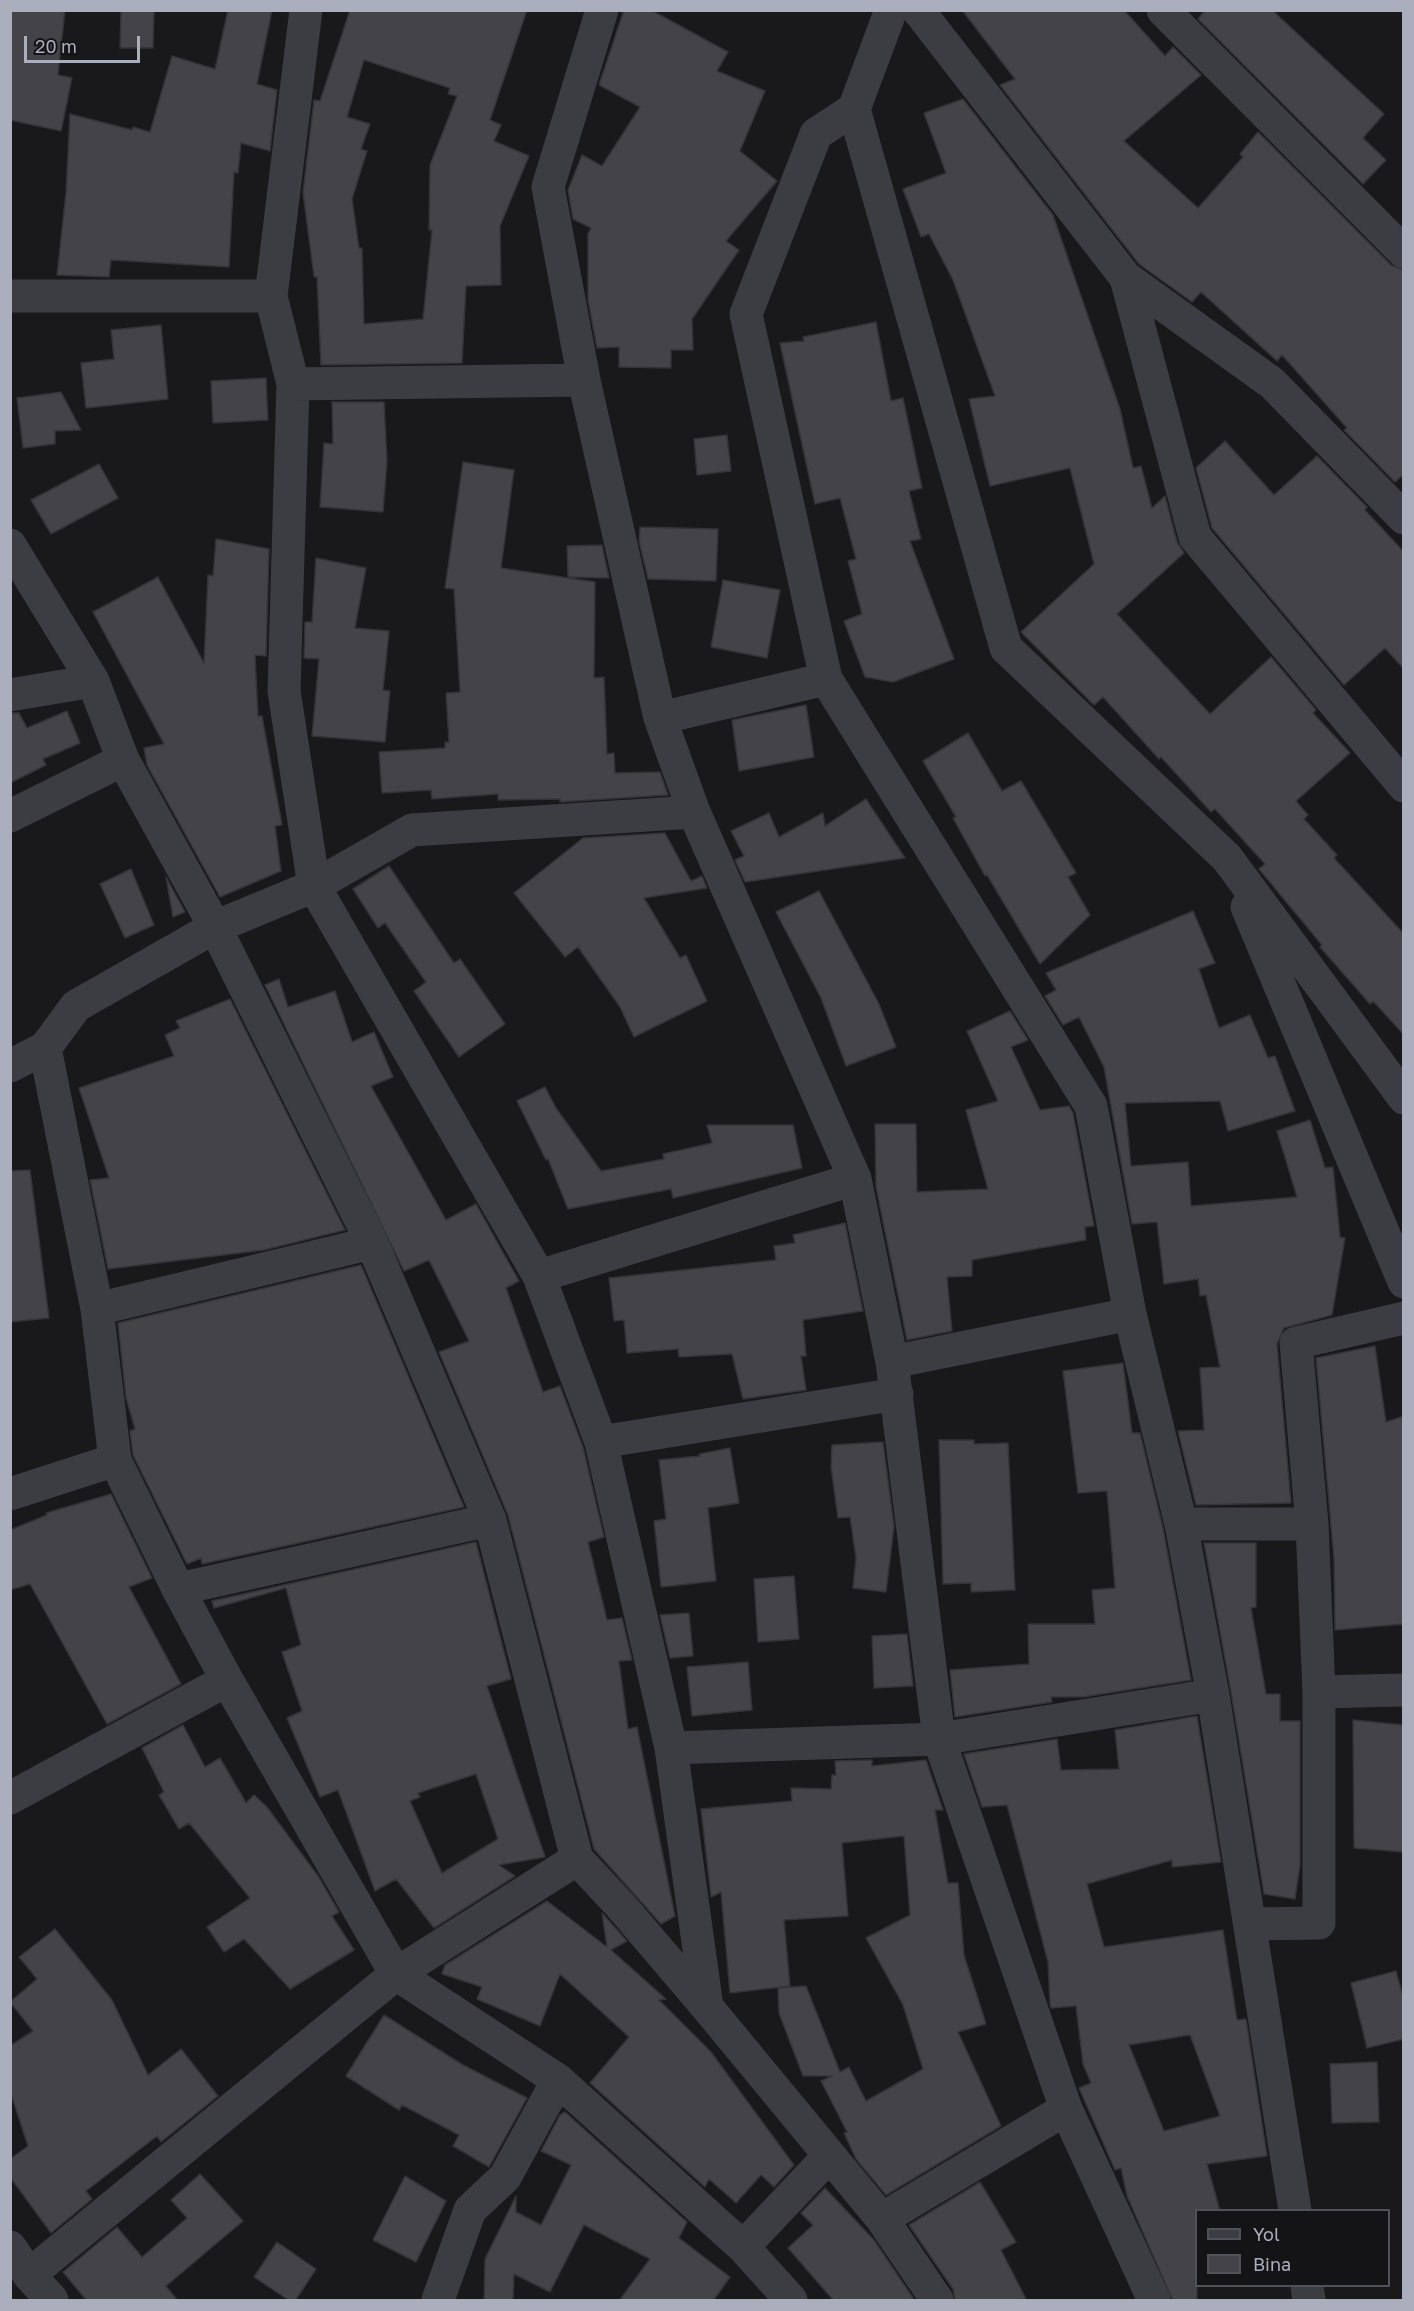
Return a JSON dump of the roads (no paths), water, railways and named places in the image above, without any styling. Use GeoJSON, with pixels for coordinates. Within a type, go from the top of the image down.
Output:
{"type":"FeatureCollection","features":[{"type":"Feature","properties":{"kind":"street"},"geometry":{"type":"LineString","coordinates":[[306,10],[270,296],[293,384],[284,691],[314,886],[539,1276],[601,1442],[671,1748],[707,2007]]}},
{"type":"Feature","properties":{"kind":"street"},"geometry":{"type":"LineString","coordinates":[[602,10],[548,187],[584,380],[660,718],[694,812],[855,1179],[897,1394],[939,1739],[1066,2109],[1154,2301]]}},
{"type":"Feature","properties":{"kind":"street"},"geometry":{"type":"LineString","coordinates":[[891,10],[854,109],[816,135],[746,314],[826,679],[1091,1106],[1130,1314],[1181,1524],[1213,1695],[1295,2209]]}},
{"type":"Feature","properties":{"kind":"street"},"geometry":{"type":"LineString","coordinates":[[918,10],[1126,279],[1272,383],[1404,518]]}},
{"type":"Feature","properties":{"kind":"street"},"geometry":{"type":"LineString","coordinates":[[1163,10],[1404,252]]}},
{"type":"Feature","properties":{"kind":"street"},"geometry":{"type":"LineString","coordinates":[[854,109],[1006,648],[1227,858],[1404,1098]]}},
{"type":"Feature","properties":{"kind":"street"},"geometry":{"type":"LineString","coordinates":[[1126,279],[1195,537],[1404,786]]}},
{"type":"Feature","properties":{"kind":"street"},"geometry":{"type":"LineString","coordinates":[[10,296],[270,296]]}},
{"type":"Feature","properties":{"kind":"street"},"geometry":{"type":"LineString","coordinates":[[293,384],[584,380]]}},
{"type":"Feature","properties":{"kind":"street"},"geometry":{"type":"LineString","coordinates":[[10,545],[93,681],[123,760],[215,927],[372,1243],[490,1520],[577,1859],[621,1906],[707,2007],[882,2219],[937,2301]]}},
{"type":"Feature","properties":{"kind":"street"},"geometry":{"type":"LineString","coordinates":[[660,718],[826,679]]}},
{"type":"Feature","properties":{"kind":"street"},"geometry":{"type":"LineString","coordinates":[[10,695],[93,681]]}},
{"type":"Feature","properties":{"kind":"street"},"geometry":{"type":"LineString","coordinates":[[10,816],[123,760]]}},
{"type":"Feature","properties":{"kind":"street"},"geometry":{"type":"LineString","coordinates":[[10,1066],[45,1048],[76,1006],[215,927],[314,886],[412,830],[694,812]]}},
{"type":"Feature","properties":{"kind":"street"},"geometry":{"type":"LineString","coordinates":[[1227,858],[1404,1282]]}},
{"type":"Feature","properties":{"kind":"street"},"geometry":{"type":"LineString","coordinates":[[45,1048],[97,1309],[115,1460],[178,1589],[227,1680],[396,1974],[558,2080],[743,2247],[791,2301]]}},
{"type":"Feature","properties":{"kind":"street"},"geometry":{"type":"LineString","coordinates":[[539,1276],[855,1179]]}},
{"type":"Feature","properties":{"kind":"street"},"geometry":{"type":"LineString","coordinates":[[97,1309],[372,1243]]}},
{"type":"Feature","properties":{"kind":"street"},"geometry":{"type":"LineString","coordinates":[[892,1362],[1130,1314]]}},
{"type":"Feature","properties":{"kind":"street"},"geometry":{"type":"LineString","coordinates":[[1251,1924],[1319,1923],[1319,1692],[1312,1524],[1296,1343],[1404,1318]]}},
{"type":"Feature","properties":{"kind":"street"},"geometry":{"type":"LineString","coordinates":[[601,1442],[897,1394]]}},
{"type":"Feature","properties":{"kind":"street"},"geometry":{"type":"LineString","coordinates":[[10,1494],[115,1460]]}},
{"type":"Feature","properties":{"kind":"street"},"geometry":{"type":"LineString","coordinates":[[178,1589],[490,1520]]}},
{"type":"Feature","properties":{"kind":"street"},"geometry":{"type":"LineString","coordinates":[[1181,1524],[1312,1524]]}},
{"type":"Feature","properties":{"kind":"street"},"geometry":{"type":"LineString","coordinates":[[10,1798],[227,1680]]}},
{"type":"Feature","properties":{"kind":"street"},"geometry":{"type":"LineString","coordinates":[[1319,1692],[1404,1690]]}},
{"type":"Feature","properties":{"kind":"street"},"geometry":{"type":"LineString","coordinates":[[671,1748],[939,1739],[1213,1695]]}},
{"type":"Feature","properties":{"kind":"street"},"geometry":{"type":"LineString","coordinates":[[29,2276],[396,1974],[577,1859]]}},
{"type":"Feature","properties":{"kind":"street"},"geometry":{"type":"LineString","coordinates":[[438,2301],[470,2210],[505,2177],[558,2080]]}},
{"type":"Feature","properties":{"kind":"street"},"geometry":{"type":"LineString","coordinates":[[882,2219],[1066,2109]]}},
{"type":"Feature","properties":{"kind":"street"},"geometry":{"type":"LineString","coordinates":[[743,2247],[829,2156]]}},
{"type":"Feature","properties":{"kind":"street"},"geometry":{"type":"LineString","coordinates":[[10,2247],[29,2276],[52,2301]]}}]}
